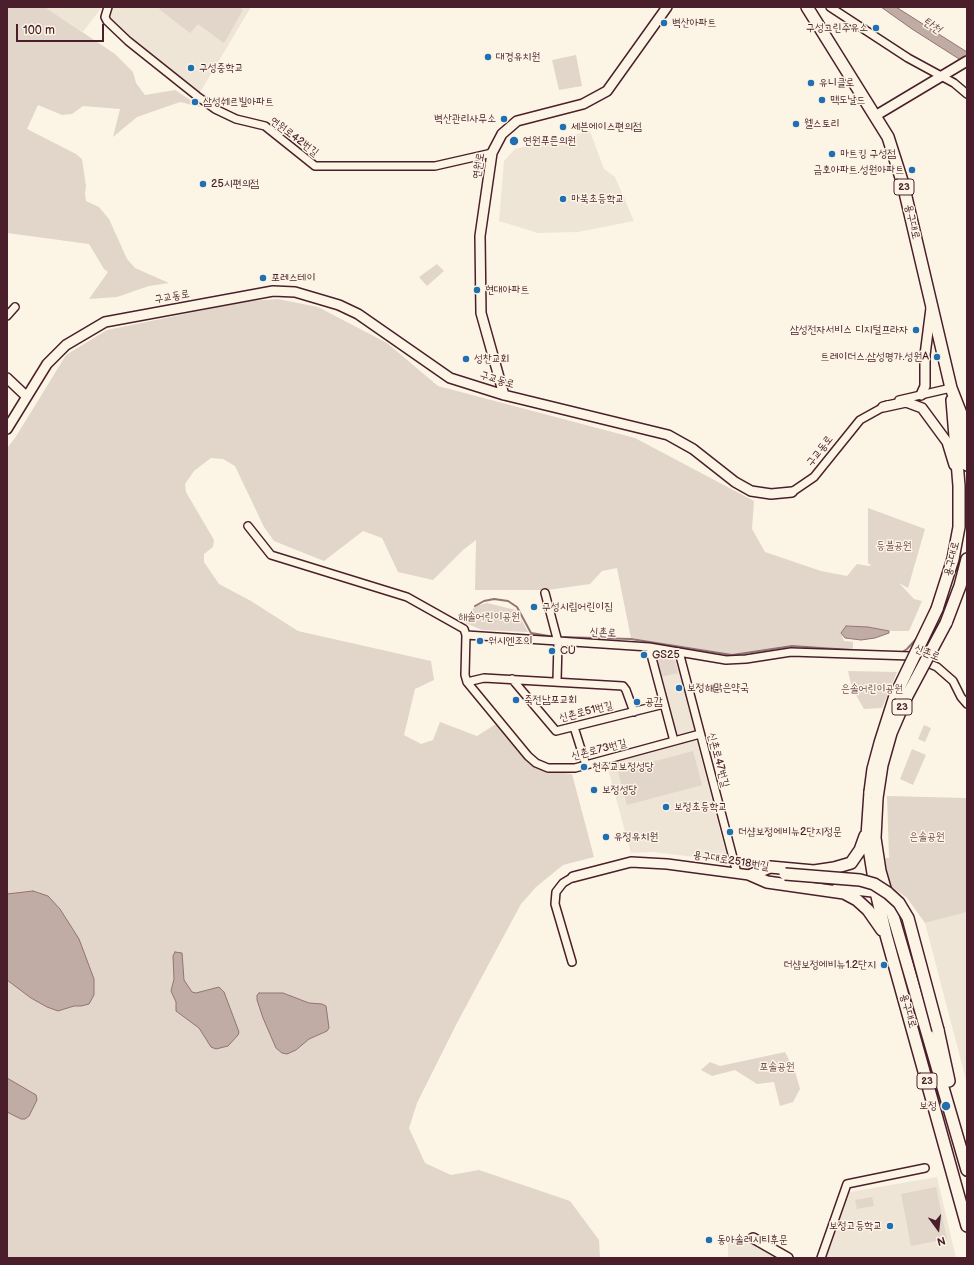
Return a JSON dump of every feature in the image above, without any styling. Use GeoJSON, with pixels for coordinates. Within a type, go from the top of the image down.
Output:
{"type":"FeatureCollection","features":[{"type":"Feature","properties":{"kind":"main road","name":"용구대로"},"geometry":{"type":"LineString","coordinates":[[807,7],[888,137],[896,158],[951,388],[967,429]]}},
{"type":"Feature","properties":{"kind":"main road","name":"용구대로"},"geometry":{"type":"LineString","coordinates":[[951,388],[958,477],[958,533],[953,559],[937,610],[895,696],[873,769],[873,795],[882,920],[951,1163],[967,1226]]}},
{"type":"Feature","properties":{"kind":"main road"},"geometry":{"type":"LineString","coordinates":[[951,388],[967,465]]}},
{"type":"Feature","properties":{"kind":"main road"},"geometry":{"type":"LineString","coordinates":[[954,425],[967,488]]}},
{"type":"Feature","properties":{"kind":"main road","name":"용구대로"},"geometry":{"type":"LineString","coordinates":[[967,559],[960,586],[946,623],[907,696],[891,733],[873,795],[867,827],[881,893],[904,958],[967,1170]]}},
{"type":"Feature","properties":{"kind":"main road"},"geometry":{"type":"LineString","coordinates":[[960,586],[967,572]]}},
{"type":"Feature","properties":{"kind":"main road"},"geometry":{"type":"LineString","coordinates":[[867,827],[869,829],[872,860],[875,862],[878,858]]}},
{"type":"Feature","properties":{"kind":"main road"},"geometry":{"type":"LineString","coordinates":[[751,875],[770,868],[814,871],[834,868],[851,863],[860,850],[867,827]]}},
{"type":"Feature","properties":{"kind":"main road"},"geometry":{"type":"LineString","coordinates":[[751,875],[767,872],[860,880],[874,884],[888,893],[899,903],[908,918],[938,1030],[961,1146]]}},
{"type":"Feature","properties":{"kind":"main road"},"geometry":{"type":"LineString","coordinates":[[751,875],[767,882],[844,893],[857,900],[868,910],[886,935]]}},
{"type":"Feature","properties":{"kind":"main road"},"geometry":{"type":"LineString","coordinates":[[882,920],[886,918],[895,949],[904,958]]}},
{"type":"Feature","properties":{"kind":"street","name":"연원로42번길"},"geometry":{"type":"LineString","coordinates":[[108,7],[105,17],[107,21],[128,41],[196,96],[232,118],[265,126],[315,166],[435,166],[492,153]]}},
{"type":"Feature","properties":{"kind":"street","name":"연원로"},"geometry":{"type":"LineString","coordinates":[[504,395],[481,313],[480,236],[492,153],[502,134],[516,121],[583,104],[607,91],[667,7]]}},
{"type":"Feature","properties":{"kind":"street"},"geometry":{"type":"LineString","coordinates":[[830,7],[908,58],[954,83],[967,94]]}},
{"type":"Feature","properties":{"kind":"street"},"geometry":{"type":"LineString","coordinates":[[875,116],[967,61]]}},
{"type":"Feature","properties":{"kind":"street","name":"구교동로"},"geometry":{"type":"LineString","coordinates":[[7,429],[47,364],[66,345],[105,322],[273,291],[296,292],[339,305],[358,314],[450,378],[504,395],[668,435],[693,449],[735,482],[751,491],[771,494],[792,492],[814,477],[860,420],[903,398],[951,388]]}},
{"type":"Feature","properties":{"kind":"street"},"geometry":{"type":"LineString","coordinates":[[921,395],[925,386],[926,355],[931,302]]}},
{"type":"Feature","properties":{"kind":"street"},"geometry":{"type":"LineString","coordinates":[[7,316],[15,307]]}},
{"type":"Feature","properties":{"kind":"street"},"geometry":{"type":"LineString","coordinates":[[7,378],[26,396]]}},
{"type":"Feature","properties":{"kind":"street"},"geometry":{"type":"LineString","coordinates":[[883,407],[906,402],[922,408],[947,442],[958,477]]}},
{"type":"Feature","properties":{"kind":"street"},"geometry":{"type":"LineString","coordinates":[[248,526],[271,555],[407,596],[464,629],[466,634],[465,675],[467,682],[484,678],[623,686],[626,690],[634,712]]}},
{"type":"Feature","properties":{"kind":"street"},"geometry":{"type":"LineString","coordinates":[[545,593],[558,642],[557,681]]}},
{"type":"Feature","properties":{"kind":"street","name":"신촌로"},"geometry":{"type":"LineString","coordinates":[[466,634],[558,642],[649,647],[726,660],[746,659],[791,652],[911,656],[937,667],[952,681],[961,697],[967,704]]}},
{"type":"Feature","properties":{"kind":"street"},"geometry":{"type":"LineString","coordinates":[[649,647],[674,741]]}},
{"type":"Feature","properties":{"kind":"street","name":"신촌로47번길"},"geometry":{"type":"LineString","coordinates":[[679,652],[737,873]]}},
{"type":"Feature","properties":{"kind":"street","name":"신촌로51번길"},"geometry":{"type":"LineString","coordinates":[[512,679],[556,731],[664,704]]}},
{"type":"Feature","properties":{"kind":"street","name":"신촌로73번길"},"geometry":{"type":"LineString","coordinates":[[467,682],[528,756],[536,763],[548,768],[560,769],[586,765],[700,734]]}},
{"type":"Feature","properties":{"kind":"street"},"geometry":{"type":"LineString","coordinates":[[574,727],[586,765]]}},
{"type":"Feature","properties":{"kind":"street","name":"용구대로2518번길"},"geometry":{"type":"LineString","coordinates":[[574,877],[631,862],[667,864],[751,875],[771,880],[881,893]]}},
{"type":"Feature","properties":{"kind":"street"},"geometry":{"type":"LineString","coordinates":[[572,962],[555,904],[556,892],[562,884],[574,877]]}},
{"type":"Feature","properties":{"kind":"street"},"geometry":{"type":"LineString","coordinates":[[821,1258],[847,1184],[925,1168]]}},
{"type":"Feature","properties":{"kind":"street"},"geometry":{"type":"LineString","coordinates":[[752,1238],[788,1258]]}},
{"type":"Feature","properties":{"kind":"shaded area"},"geometry":{"type":"Polygon","coordinates":[[[45,7],[102,7],[83,32],[45,7]]]}},
{"type":"Feature","properties":{"kind":"shaded area","name":"구성중학교"},"geometry":{"type":"Polygon","coordinates":[[[112,7],[251,7],[199,94],[134,41],[112,19],[109,12],[112,7]]]}},
{"type":"Feature","properties":{"kind":"shaded area","name":"탄천"},"geometry":{"type":"Polygon","coordinates":[[[881,7],[896,7],[967,52],[967,64],[912,29],[881,7]]]}},
{"type":"Feature","properties":{"kind":"shaded area","name":"마북초등학교"},"geometry":{"type":"Polygon","coordinates":[[[590,131],[604,169],[615,177],[634,221],[578,232],[538,233],[499,221],[504,161],[515,149],[590,131]]]}},
{"type":"Feature","properties":{"kind":"shaded area"},"geometry":{"type":"Polygon","coordinates":[[[846,626],[868,627],[889,631],[889,633],[875,638],[861,640],[845,638],[841,633],[846,626]]]}},
{"type":"Feature","properties":{"kind":"shaded area"},"geometry":{"type":"Polygon","coordinates":[[[658,652],[673,655],[677,661],[696,732],[675,737],[653,655],[658,652]]]}},
{"type":"Feature","properties":{"kind":"shaded area","name":"보정초등학교"},"geometry":{"type":"Polygon","coordinates":[[[691,740],[697,742],[728,861],[653,852],[631,853],[606,762],[691,740]]]}},
{"type":"Feature","properties":{"kind":"shaded area"},"geometry":{"type":"Polygon","coordinates":[[[33,891],[48,896],[60,909],[79,939],[94,979],[94,995],[89,1004],[74,1006],[58,1011],[31,998],[7,980],[7,894],[33,891]]]}},
{"type":"Feature","properties":{"kind":"shaded area"},"geometry":{"type":"Polygon","coordinates":[[[967,912],[967,1084],[925,923],[967,912]]]}},
{"type":"Feature","properties":{"kind":"shaded area"},"geometry":{"type":"Polygon","coordinates":[[[175,952],[182,953],[184,980],[192,992],[196,993],[219,987],[224,992],[239,1032],[228,1046],[216,1049],[211,1047],[199,1028],[176,1011],[176,1002],[171,991],[174,979],[173,956],[175,952]]]}},
{"type":"Feature","properties":{"kind":"shaded area"},"geometry":{"type":"Polygon","coordinates":[[[259,993],[283,993],[309,1003],[322,1004],[326,1006],[329,1028],[327,1031],[309,1039],[296,1050],[287,1054],[282,1053],[276,1048],[263,1018],[257,1000],[257,995],[259,993]]]}},
{"type":"Feature","properties":{"kind":"shaded area"},"geometry":{"type":"Polygon","coordinates":[[[7,1078],[36,1095],[37,1100],[29,1116],[25,1119],[21,1119],[7,1112],[7,1078]]]}},
{"type":"Feature","properties":{"kind":"shaded area","name":"보정고등학교"},"geometry":{"type":"Polygon","coordinates":[[[937,1177],[956,1258],[821,1258],[844,1193],[937,1177]]]}},
{"type":"Feature","properties":{"kind":"shaded area"},"geometry":{"type":"Polygon","coordinates":[[[728,1237],[753,1238],[788,1258],[728,1258],[728,1237]]]}},
{"type":"Feature","properties":{"kind":"green space"},"geometry":{"type":"Polygon","coordinates":[[[7,7],[45,7],[115,54],[133,72],[136,83],[145,95],[175,90],[201,107],[180,102],[137,117],[113,137],[120,109],[83,106],[72,114],[62,115],[38,105],[27,129],[76,154],[82,159],[86,186],[86,201],[99,207],[109,219],[127,259],[135,268],[169,283],[149,286],[117,297],[89,299],[108,272],[104,269],[89,244],[7,233],[7,7]]]}},
{"type":"Feature","properties":{"kind":"green space"},"geometry":{"type":"Polygon","coordinates":[[[161,7],[239,7],[243,10],[224,43],[198,24],[190,33],[159,9],[161,7]]]}},
{"type":"Feature","properties":{"kind":"green space"},"geometry":{"type":"Polygon","coordinates":[[[576,55],[582,86],[559,90],[552,60],[576,55]]]}},
{"type":"Feature","properties":{"kind":"green space"},"geometry":{"type":"Polygon","coordinates":[[[437,264],[444,271],[427,286],[419,277],[437,264]]]}},
{"type":"Feature","properties":{"kind":"green space","name":"등불공원"},"geometry":{"type":"Polygon","coordinates":[[[278,299],[318,307],[387,343],[438,386],[635,438],[754,501],[752,529],[765,552],[821,571],[847,576],[857,564],[871,565],[868,563],[868,508],[925,529],[908,588],[899,583],[914,599],[922,601],[909,631],[889,631],[868,627],[846,626],[841,633],[844,641],[853,642],[853,649],[792,645],[731,654],[631,638],[617,568],[602,571],[590,584],[548,590],[475,590],[476,540],[463,550],[433,580],[398,572],[382,538],[363,531],[324,561],[274,541],[264,527],[235,466],[223,459],[211,458],[194,471],[185,484],[186,492],[214,540],[213,547],[204,554],[204,562],[219,584],[251,601],[298,631],[431,661],[434,680],[415,689],[404,735],[421,744],[433,740],[440,722],[477,736],[496,724],[529,763],[541,770],[572,774],[594,857],[563,865],[536,887],[521,904],[457,1023],[417,1103],[409,1128],[425,1163],[451,1175],[479,1170],[570,1201],[599,1240],[600,1258],[7,1258],[7,448],[15,438],[66,355],[107,330],[248,301],[278,299]]]}},
{"type":"Feature","properties":{"kind":"green space","name":"해솔어린이공원"},"geometry":{"type":"Polygon","coordinates":[[[487,603],[516,610],[528,632],[482,630],[463,622],[475,606],[487,603]]]}},
{"type":"Feature","properties":{"kind":"green space"},"geometry":{"type":"Polygon","coordinates":[[[660,655],[670,657],[675,661],[678,673],[661,677],[656,658],[660,655]]]}},
{"type":"Feature","properties":{"kind":"green space","name":"은솔어린이공원"},"geometry":{"type":"Polygon","coordinates":[[[848,671],[897,672],[882,708],[864,709],[852,688],[848,671]]]}},
{"type":"Feature","properties":{"kind":"green space"},"geometry":{"type":"Polygon","coordinates":[[[924,725],[931,728],[925,742],[918,739],[924,725]]]}},
{"type":"Feature","properties":{"kind":"green space"},"geometry":{"type":"Polygon","coordinates":[[[912,749],[926,755],[913,785],[900,779],[912,749]]]}},
{"type":"Feature","properties":{"kind":"green space"},"geometry":{"type":"Polygon","coordinates":[[[693,751],[702,785],[627,805],[618,771],[693,751]]]}},
{"type":"Feature","properties":{"kind":"green space","name":"은솔공원"},"geometry":{"type":"Polygon","coordinates":[[[887,796],[967,798],[967,912],[925,923],[907,898],[889,885],[885,858],[889,858],[887,796]]]}},
{"type":"Feature","properties":{"kind":"green space","name":"포솔공원"},"geometry":{"type":"Polygon","coordinates":[[[785,1052],[795,1071],[800,1089],[793,1102],[780,1106],[774,1082],[757,1084],[735,1070],[712,1076],[701,1070],[710,1062],[720,1066],[785,1052]]]}},
{"type":"Feature","properties":{"kind":"green space"},"geometry":{"type":"Polygon","coordinates":[[[936,1187],[947,1239],[911,1246],[901,1194],[936,1187]]]}},
{"type":"Feature","properties":{"kind":"green space"},"geometry":{"type":"Polygon","coordinates":[[[872,1197],[874,1206],[857,1209],[855,1200],[872,1197]]]}},
{"type":"Feature","properties":{"kind":"waterway"},"geometry":{"type":"LineString","coordinates":[[475,606],[484,601],[494,599],[508,601],[517,607],[531,633],[555,637]]}},
{"type":"Feature","properties":{"kind":"waterway"},"geometry":{"type":"LineString","coordinates":[[559,637],[631,639],[732,655],[792,646],[882,652]]}},
{"type":"Feature","properties":{"kind":"waterway"},"geometry":{"type":"LineString","coordinates":[[901,653],[918,637]]}},
{"type":"Feature","properties":{"kind":"place","name":"벽산아파트"},"geometry":{"type":"Point","coordinates":[664,23]}},
{"type":"Feature","properties":{"kind":"place","name":"구성그린주유소"},"geometry":{"type":"Point","coordinates":[876,28]}},
{"type":"Feature","properties":{"kind":"place","name":"대경유치원"},"geometry":{"type":"Point","coordinates":[488,57]}},
{"type":"Feature","properties":{"kind":"place","name":"구성중학교"},"geometry":{"type":"Point","coordinates":[191,68]}},
{"type":"Feature","properties":{"kind":"place","name":"유니클로"},"geometry":{"type":"Point","coordinates":[811,83]}},
{"type":"Feature","properties":{"kind":"place","name":"맥도날드"},"geometry":{"type":"Point","coordinates":[822,100]}},
{"type":"Feature","properties":{"kind":"place","name":"삼성쉐르빌아파트"},"geometry":{"type":"Point","coordinates":[195,102]}},
{"type":"Feature","properties":{"kind":"place","name":"벽산관리사무소"},"geometry":{"type":"Point","coordinates":[504,119]}},
{"type":"Feature","properties":{"kind":"place","name":"웰스토리"},"geometry":{"type":"Point","coordinates":[796,124]}},
{"type":"Feature","properties":{"kind":"place","name":"세븐에이스편의점"},"geometry":{"type":"Point","coordinates":[563,127]}},
{"type":"Feature","properties":{"kind":"place","name":"연원푸른의원"},"geometry":{"type":"Point","coordinates":[514,141]}},
{"type":"Feature","properties":{"kind":"place","name":"마트킹 구성점"},"geometry":{"type":"Point","coordinates":[832,154]}},
{"type":"Feature","properties":{"kind":"place","name":"금호아파트.성원아파트"},"geometry":{"type":"Point","coordinates":[912,170]}},
{"type":"Feature","properties":{"kind":"place","name":"25시편의점"},"geometry":{"type":"Point","coordinates":[203,184]}},
{"type":"Feature","properties":{"kind":"place","name":"마북초등학교"},"geometry":{"type":"Point","coordinates":[563,199]}},
{"type":"Feature","properties":{"kind":"place","name":"포레스테이"},"geometry":{"type":"Point","coordinates":[263,278]}},
{"type":"Feature","properties":{"kind":"place","name":"현대아파트"},"geometry":{"type":"Point","coordinates":[477,290]}},
{"type":"Feature","properties":{"kind":"place","name":"삼성전자서비스 디지털프라자"},"geometry":{"type":"Point","coordinates":[916,330]}},
{"type":"Feature","properties":{"kind":"place","name":"트레이더스.삼성명가.성원A"},"geometry":{"type":"Point","coordinates":[937,357]}},
{"type":"Feature","properties":{"kind":"place","name":"성찬교회"},"geometry":{"type":"Point","coordinates":[466,359]}},
{"type":"Feature","properties":{"kind":"place","name":"구성시립어린이집"},"geometry":{"type":"Point","coordinates":[534,607]}},
{"type":"Feature","properties":{"kind":"place","name":"워시엔조이"},"geometry":{"type":"Point","coordinates":[480,641]}},
{"type":"Feature","properties":{"kind":"place","name":"CU"},"geometry":{"type":"Point","coordinates":[552,651]}},
{"type":"Feature","properties":{"kind":"place","name":"GS25"},"geometry":{"type":"Point","coordinates":[644,655]}},
{"type":"Feature","properties":{"kind":"place","name":"보정해맑은약국"},"geometry":{"type":"Point","coordinates":[679,688]}},
{"type":"Feature","properties":{"kind":"place","name":"죽전남포교회"},"geometry":{"type":"Point","coordinates":[516,700]}},
{"type":"Feature","properties":{"kind":"place","name":"공감"},"geometry":{"type":"Point","coordinates":[637,702]}},
{"type":"Feature","properties":{"kind":"place","name":"천주교보정성당"},"geometry":{"type":"Point","coordinates":[584,767]}},
{"type":"Feature","properties":{"kind":"place","name":"보정성당"},"geometry":{"type":"Point","coordinates":[594,790]}},
{"type":"Feature","properties":{"kind":"place","name":"보정초등학교"},"geometry":{"type":"Point","coordinates":[666,807]}},
{"type":"Feature","properties":{"kind":"place","name":"더샵보정에비뉴2단지정문"},"geometry":{"type":"Point","coordinates":[730,832]}},
{"type":"Feature","properties":{"kind":"place","name":"유정유치원"},"geometry":{"type":"Point","coordinates":[606,837]}},
{"type":"Feature","properties":{"kind":"place","name":"더샵보정에비뉴1.2단지"},"geometry":{"type":"Point","coordinates":[884,965]}},
{"type":"Feature","properties":{"kind":"place","name":"보정"},"geometry":{"type":"Point","coordinates":[946,1106]}},
{"type":"Feature","properties":{"kind":"place","name":"보정고등학교"},"geometry":{"type":"Point","coordinates":[890,1226]}},
{"type":"Feature","properties":{"kind":"place","name":"동아솔레시티후문"},"geometry":{"type":"Point","coordinates":[709,1240]}}]}
